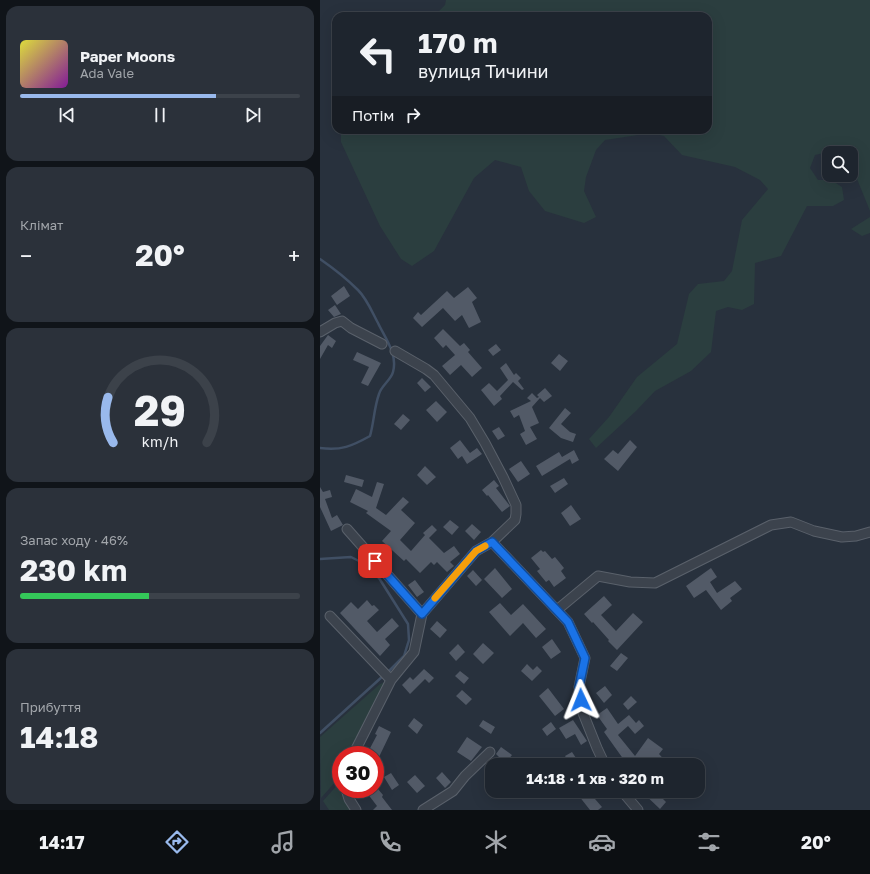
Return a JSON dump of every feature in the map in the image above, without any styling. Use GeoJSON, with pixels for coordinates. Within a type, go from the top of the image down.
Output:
{"type":"FeatureCollection","features":[{"type":"Feature","properties":{"kind":"street"},"geometry":{"type":"LineString","coordinates":[[320,332],[335,323],[342,321],[350,328],[382,344]]}},
{"type":"Feature","properties":{"kind":"street"},"geometry":{"type":"LineString","coordinates":[[356,746],[389,678],[414,652],[422,614],[476,551],[492,542],[515,520],[516,514],[516,505],[485,443],[470,418],[434,375],[395,351]]}},
{"type":"Feature","properties":{"kind":"street"},"geometry":{"type":"LineString","coordinates":[[557,610],[598,576],[630,582],[655,583],[770,526],[791,522],[814,531],[842,537],[856,536],[870,532]]}},
{"type":"Feature","properties":{"kind":"street"},"geometry":{"type":"LineString","coordinates":[[347,529],[422,614]]}},
{"type":"Feature","properties":{"kind":"street"},"geometry":{"type":"LineString","coordinates":[[492,542],[568,622],[585,658],[579,687],[583,713],[601,758]]}},
{"type":"Feature","properties":{"kind":"street"},"geometry":{"type":"LineString","coordinates":[[330,616],[389,678]]}},
{"type":"Feature","properties":{"kind":"street"},"geometry":{"type":"LineString","coordinates":[[423,810],[453,791],[465,776],[490,752]]}},
{"type":"Feature","properties":{"kind":"street"},"geometry":{"type":"LineString","coordinates":[[349,798],[356,810]]}},
{"type":"Feature","properties":{"kind":"street"},"geometry":{"type":"LineString","coordinates":[[628,798],[638,810]]}},
{"type":"Feature","properties":{"kind":"shaded area"},"geometry":{"type":"Polygon","coordinates":[[[446,0],[870,0],[870,211],[858,181],[858,146],[822,146],[822,153],[815,155],[810,168],[818,180],[822,180],[822,182],[834,182],[842,187],[844,200],[833,206],[807,206],[781,256],[755,263],[754,304],[742,310],[728,307],[716,311],[711,352],[691,371],[655,391],[596,448],[589,439],[609,417],[637,377],[677,344],[689,294],[698,284],[724,281],[732,271],[742,220],[768,189],[760,180],[735,167],[682,155],[664,136],[655,134],[712,134],[712,12],[438,12],[445,5],[446,0]]]}},
{"type":"Feature","properties":{"kind":"shaded area"},"geometry":{"type":"Polygon","coordinates":[[[341,134],[644,134],[605,140],[596,150],[586,177],[584,191],[596,217],[584,223],[545,211],[529,191],[521,167],[495,160],[474,178],[434,251],[412,266],[401,259],[380,226],[341,142],[341,134]]]}},
{"type":"Feature","properties":{"kind":"shaded area"},"geometry":{"type":"Polygon","coordinates":[[[870,217],[870,233],[862,236],[851,229],[870,217]]]}},
{"type":"Feature","properties":{"kind":"shaded area"},"geometry":{"type":"Polygon","coordinates":[[[385,682],[353,746],[332,746],[332,786],[321,798],[320,737],[380,684],[385,682]]]}},
{"type":"Feature","properties":{"kind":"shaded area"},"geometry":{"type":"Polygon","coordinates":[[[332,791],[332,798],[347,798],[353,810],[329,810],[323,801],[332,791]]]}},
{"type":"Feature","properties":{"kind":"building"},"geometry":{"type":"Polygon","coordinates":[[[344,286],[350,296],[337,305],[331,296],[344,286]]]}},
{"type":"Feature","properties":{"kind":"building"},"geometry":{"type":"Polygon","coordinates":[[[468,287],[477,298],[472,302],[481,322],[469,328],[462,315],[455,321],[443,308],[422,327],[413,318],[418,312],[421,315],[447,291],[454,298],[468,287]]]}},
{"type":"Feature","properties":{"kind":"building"},"geometry":{"type":"Polygon","coordinates":[[[335,305],[341,314],[334,317],[328,310],[335,305]]]}},
{"type":"Feature","properties":{"kind":"building"},"geometry":{"type":"Polygon","coordinates":[[[443,329],[460,346],[464,343],[470,350],[468,352],[482,368],[472,377],[461,365],[450,375],[442,366],[455,355],[446,345],[443,348],[434,338],[443,329]]]}},
{"type":"Feature","properties":{"kind":"building"},"geometry":{"type":"Polygon","coordinates":[[[328,335],[336,341],[332,348],[328,345],[320,359],[320,346],[328,335]]]}},
{"type":"Feature","properties":{"kind":"building"},"geometry":{"type":"Polygon","coordinates":[[[496,344],[501,350],[493,356],[488,350],[496,344]]]}},
{"type":"Feature","properties":{"kind":"building"},"geometry":{"type":"Polygon","coordinates":[[[357,352],[381,363],[368,386],[361,383],[369,367],[353,360],[357,352]]]}},
{"type":"Feature","properties":{"kind":"building"},"geometry":{"type":"Polygon","coordinates":[[[559,354],[568,361],[560,371],[551,363],[559,354]]]}},
{"type":"Feature","properties":{"kind":"building"},"geometry":{"type":"Polygon","coordinates":[[[506,363],[514,375],[516,373],[521,378],[518,381],[524,389],[522,390],[513,382],[500,396],[502,399],[494,406],[481,390],[489,383],[497,391],[508,380],[500,368],[506,363]]]}},
{"type":"Feature","properties":{"kind":"building"},"geometry":{"type":"Polygon","coordinates":[[[422,378],[431,387],[425,392],[417,383],[422,378]]]}},
{"type":"Feature","properties":{"kind":"building"},"geometry":{"type":"Polygon","coordinates":[[[545,388],[552,396],[544,402],[540,398],[532,407],[539,423],[530,427],[537,439],[526,445],[520,434],[525,431],[519,415],[514,418],[510,411],[531,401],[527,398],[532,393],[537,398],[539,397],[537,395],[545,388]]]}},
{"type":"Feature","properties":{"kind":"building"},"geometry":{"type":"Polygon","coordinates":[[[436,401],[447,412],[437,422],[426,410],[436,401]]]}},
{"type":"Feature","properties":{"kind":"building"},"geometry":{"type":"Polygon","coordinates":[[[565,408],[571,413],[561,424],[570,432],[576,434],[573,442],[561,438],[549,428],[565,408]]]}},
{"type":"Feature","properties":{"kind":"building"},"geometry":{"type":"Polygon","coordinates":[[[403,414],[410,420],[401,430],[394,424],[403,414]]]}},
{"type":"Feature","properties":{"kind":"building"},"geometry":{"type":"Polygon","coordinates":[[[499,427],[505,436],[498,440],[492,431],[499,427]]]}},
{"type":"Feature","properties":{"kind":"building"},"geometry":{"type":"Polygon","coordinates":[[[460,440],[470,453],[477,448],[482,454],[467,464],[462,456],[458,459],[450,448],[460,440]]]}},
{"type":"Feature","properties":{"kind":"building"},"geometry":{"type":"Polygon","coordinates":[[[630,440],[637,447],[618,471],[604,459],[613,450],[618,454],[630,440]]]}},
{"type":"Feature","properties":{"kind":"building"},"geometry":{"type":"Polygon","coordinates":[[[574,450],[579,460],[572,464],[570,459],[542,476],[536,466],[559,452],[562,457],[574,450]]]}},
{"type":"Feature","properties":{"kind":"building"},"geometry":{"type":"Polygon","coordinates":[[[521,461],[530,474],[518,482],[509,469],[521,461]]]}},
{"type":"Feature","properties":{"kind":"building"},"geometry":{"type":"Polygon","coordinates":[[[425,466],[436,477],[427,485],[417,475],[425,466]]]}},
{"type":"Feature","properties":{"kind":"building"},"geometry":{"type":"Polygon","coordinates":[[[346,475],[364,480],[362,487],[344,482],[346,475]]]}},
{"type":"Feature","properties":{"kind":"building"},"geometry":{"type":"Polygon","coordinates":[[[564,478],[568,484],[555,493],[550,486],[564,478]]]}},
{"type":"Feature","properties":{"kind":"building"},"geometry":{"type":"Polygon","coordinates":[[[494,480],[499,486],[496,488],[510,506],[502,512],[482,490],[494,480]]]}},
{"type":"Feature","properties":{"kind":"building"},"geometry":{"type":"Polygon","coordinates":[[[377,482],[384,484],[376,508],[386,515],[403,497],[409,502],[401,510],[415,523],[400,540],[411,551],[425,535],[423,533],[432,525],[437,530],[429,538],[444,553],[454,546],[460,554],[450,562],[454,566],[447,572],[437,562],[434,565],[431,562],[420,573],[406,559],[404,561],[382,541],[391,531],[366,513],[368,511],[350,502],[356,489],[372,497],[377,482]]]}},
{"type":"Feature","properties":{"kind":"building"},"geometry":{"type":"Polygon","coordinates":[[[320,487],[323,492],[330,490],[332,497],[325,499],[332,518],[337,515],[343,525],[331,531],[320,507],[320,487]]]}},
{"type":"Feature","properties":{"kind":"building"},"geometry":{"type":"Polygon","coordinates":[[[571,505],[581,519],[570,526],[561,513],[571,505]]]}},
{"type":"Feature","properties":{"kind":"building"},"geometry":{"type":"Polygon","coordinates":[[[450,520],[459,527],[452,535],[443,527],[450,520]]]}},
{"type":"Feature","properties":{"kind":"building"},"geometry":{"type":"Polygon","coordinates":[[[472,524],[481,532],[474,540],[465,531],[472,524]]]}},
{"type":"Feature","properties":{"kind":"building"},"geometry":{"type":"Polygon","coordinates":[[[541,550],[543,552],[545,551],[552,559],[555,557],[564,568],[561,571],[566,578],[554,587],[549,580],[546,582],[537,571],[540,569],[531,558],[541,550]]]}},
{"type":"Feature","properties":{"kind":"building"},"geometry":{"type":"Polygon","coordinates":[[[495,568],[512,589],[502,598],[484,579],[495,568]]]}},
{"type":"Feature","properties":{"kind":"building"},"geometry":{"type":"Polygon","coordinates":[[[711,568],[717,577],[710,582],[717,593],[735,581],[742,589],[730,598],[732,601],[721,610],[706,590],[694,598],[686,586],[711,568]]]}},
{"type":"Feature","properties":{"kind":"building"},"geometry":{"type":"Polygon","coordinates":[[[473,570],[482,580],[476,586],[467,576],[473,570]]]}},
{"type":"Feature","properties":{"kind":"building"},"geometry":{"type":"Polygon","coordinates":[[[415,580],[424,592],[417,597],[408,585],[415,580]]]}},
{"type":"Feature","properties":{"kind":"building"},"geometry":{"type":"Polygon","coordinates":[[[604,596],[612,605],[601,615],[616,631],[633,613],[643,622],[617,650],[593,622],[592,623],[584,614],[604,596]]]}},
{"type":"Feature","properties":{"kind":"building"},"geometry":{"type":"Polygon","coordinates":[[[367,600],[372,606],[374,605],[379,610],[367,621],[377,632],[392,618],[399,626],[385,639],[390,645],[380,656],[340,613],[351,602],[358,609],[367,600]]]}},
{"type":"Feature","properties":{"kind":"building"},"geometry":{"type":"Polygon","coordinates":[[[500,603],[511,615],[523,604],[546,629],[536,638],[523,623],[510,636],[489,612],[500,603]]]}},
{"type":"Feature","properties":{"kind":"building"},"geometry":{"type":"Polygon","coordinates":[[[437,621],[447,630],[440,638],[430,629],[437,621]]]}},
{"type":"Feature","properties":{"kind":"building"},"geometry":{"type":"Polygon","coordinates":[[[552,639],[561,652],[551,659],[542,647],[552,639]]]}},
{"type":"Feature","properties":{"kind":"building"},"geometry":{"type":"Polygon","coordinates":[[[483,643],[494,653],[483,664],[473,654],[483,643]]]}},
{"type":"Feature","properties":{"kind":"building"},"geometry":{"type":"Polygon","coordinates":[[[458,644],[465,652],[456,661],[449,653],[458,644]]]}},
{"type":"Feature","properties":{"kind":"building"},"geometry":{"type":"Polygon","coordinates":[[[621,653],[628,658],[617,671],[610,666],[621,653]]]}},
{"type":"Feature","properties":{"kind":"building"},"geometry":{"type":"Polygon","coordinates":[[[527,664],[533,670],[537,666],[542,671],[532,681],[521,671],[527,664]]]}},
{"type":"Feature","properties":{"kind":"building"},"geometry":{"type":"Polygon","coordinates":[[[424,669],[434,678],[429,683],[425,679],[410,694],[402,685],[410,677],[413,680],[424,669]]]}},
{"type":"Feature","properties":{"kind":"building"},"geometry":{"type":"Polygon","coordinates":[[[460,671],[469,678],[464,684],[455,676],[460,671]]]}},
{"type":"Feature","properties":{"kind":"building"},"geometry":{"type":"Polygon","coordinates":[[[605,686],[612,695],[604,703],[596,693],[605,686]]]}},
{"type":"Feature","properties":{"kind":"building"},"geometry":{"type":"Polygon","coordinates":[[[548,688],[564,709],[555,716],[539,696],[548,688]]]}},
{"type":"Feature","properties":{"kind":"building"},"geometry":{"type":"Polygon","coordinates":[[[462,690],[472,699],[466,705],[456,696],[462,690]]]}},
{"type":"Feature","properties":{"kind":"building"},"geometry":{"type":"Polygon","coordinates":[[[631,696],[637,702],[628,710],[623,704],[631,696]]]}},
{"type":"Feature","properties":{"kind":"building"},"geometry":{"type":"Polygon","coordinates":[[[607,708],[618,724],[629,715],[636,723],[639,720],[644,726],[635,734],[628,726],[618,735],[635,756],[648,738],[663,749],[659,754],[663,758],[623,758],[604,732],[607,729],[597,715],[607,708]]]}},
{"type":"Feature","properties":{"kind":"building"},"geometry":{"type":"Polygon","coordinates":[[[414,718],[423,725],[417,734],[408,726],[414,718]]]}},
{"type":"Feature","properties":{"kind":"building"},"geometry":{"type":"Polygon","coordinates":[[[483,720],[495,727],[491,734],[479,726],[483,720]]]}},
{"type":"Feature","properties":{"kind":"building"},"geometry":{"type":"Polygon","coordinates":[[[573,720],[587,741],[581,745],[575,734],[566,739],[559,728],[573,720]]]}},
{"type":"Feature","properties":{"kind":"building"},"geometry":{"type":"Polygon","coordinates":[[[551,722],[556,729],[547,736],[542,729],[551,722]]]}},
{"type":"Feature","properties":{"kind":"building"},"geometry":{"type":"Polygon","coordinates":[[[379,726],[391,732],[384,747],[371,746],[377,735],[375,734],[379,726]]]}},
{"type":"Feature","properties":{"kind":"building"},"geometry":{"type":"Polygon","coordinates":[[[467,737],[482,747],[471,761],[457,752],[467,737]]]}},
{"type":"Feature","properties":{"kind":"building"},"geometry":{"type":"Polygon","coordinates":[[[501,747],[512,755],[510,758],[498,758],[499,757],[496,754],[501,747]]]}},
{"type":"Feature","properties":{"kind":"building"},"geometry":{"type":"Polygon","coordinates":[[[572,752],[576,758],[566,758],[565,756],[572,752]]]}},
{"type":"Feature","properties":{"kind":"building"},"geometry":{"type":"Polygon","coordinates":[[[442,772],[451,782],[445,788],[436,778],[442,772]]]}},
{"type":"Feature","properties":{"kind":"building"},"geometry":{"type":"Polygon","coordinates":[[[391,773],[399,785],[392,790],[384,777],[391,773]]]}},
{"type":"Feature","properties":{"kind":"building"},"geometry":{"type":"Polygon","coordinates":[[[415,775],[425,786],[417,793],[407,782],[415,775]]]}},
{"type":"Feature","properties":{"kind":"building"},"geometry":{"type":"Polygon","coordinates":[[[371,798],[383,798],[392,810],[373,810],[377,806],[371,798]]]}},
{"type":"Feature","properties":{"kind":"building"},"geometry":{"type":"Polygon","coordinates":[[[581,798],[594,798],[602,807],[598,810],[590,810],[581,798]]]}},
{"type":"Feature","properties":{"kind":"building"},"geometry":{"type":"Polygon","coordinates":[[[648,798],[662,798],[666,802],[660,809],[648,798]]]}},
{"type":"Feature","properties":{"kind":"waterway"},"geometry":{"type":"LineString","coordinates":[[320,259],[349,281],[364,297],[390,346],[394,359],[392,375],[379,394],[370,436],[358,443],[346,447],[334,449],[320,448]]}},
{"type":"Feature","properties":{"kind":"waterway"},"geometry":{"type":"LineString","coordinates":[[320,559],[351,557],[363,563],[379,578],[408,624],[409,640],[404,656],[387,673]]}},
{"type":"Feature","properties":{"kind":"waterway"},"geometry":{"type":"LineString","coordinates":[[320,733],[383,676]]}},
{"type":"Feature","properties":{"kind":"slow traffic"},"geometry":{"type":"LineString","coordinates":[[435,598],[476,551],[485,546]]}},
{"type":"Feature","properties":{"kind":"route"},"geometry":{"type":"LineString","coordinates":[[375,561],[422,614],[457,571],[476,551],[492,542],[568,622],[585,658],[579,687],[581,700]]}}]}
